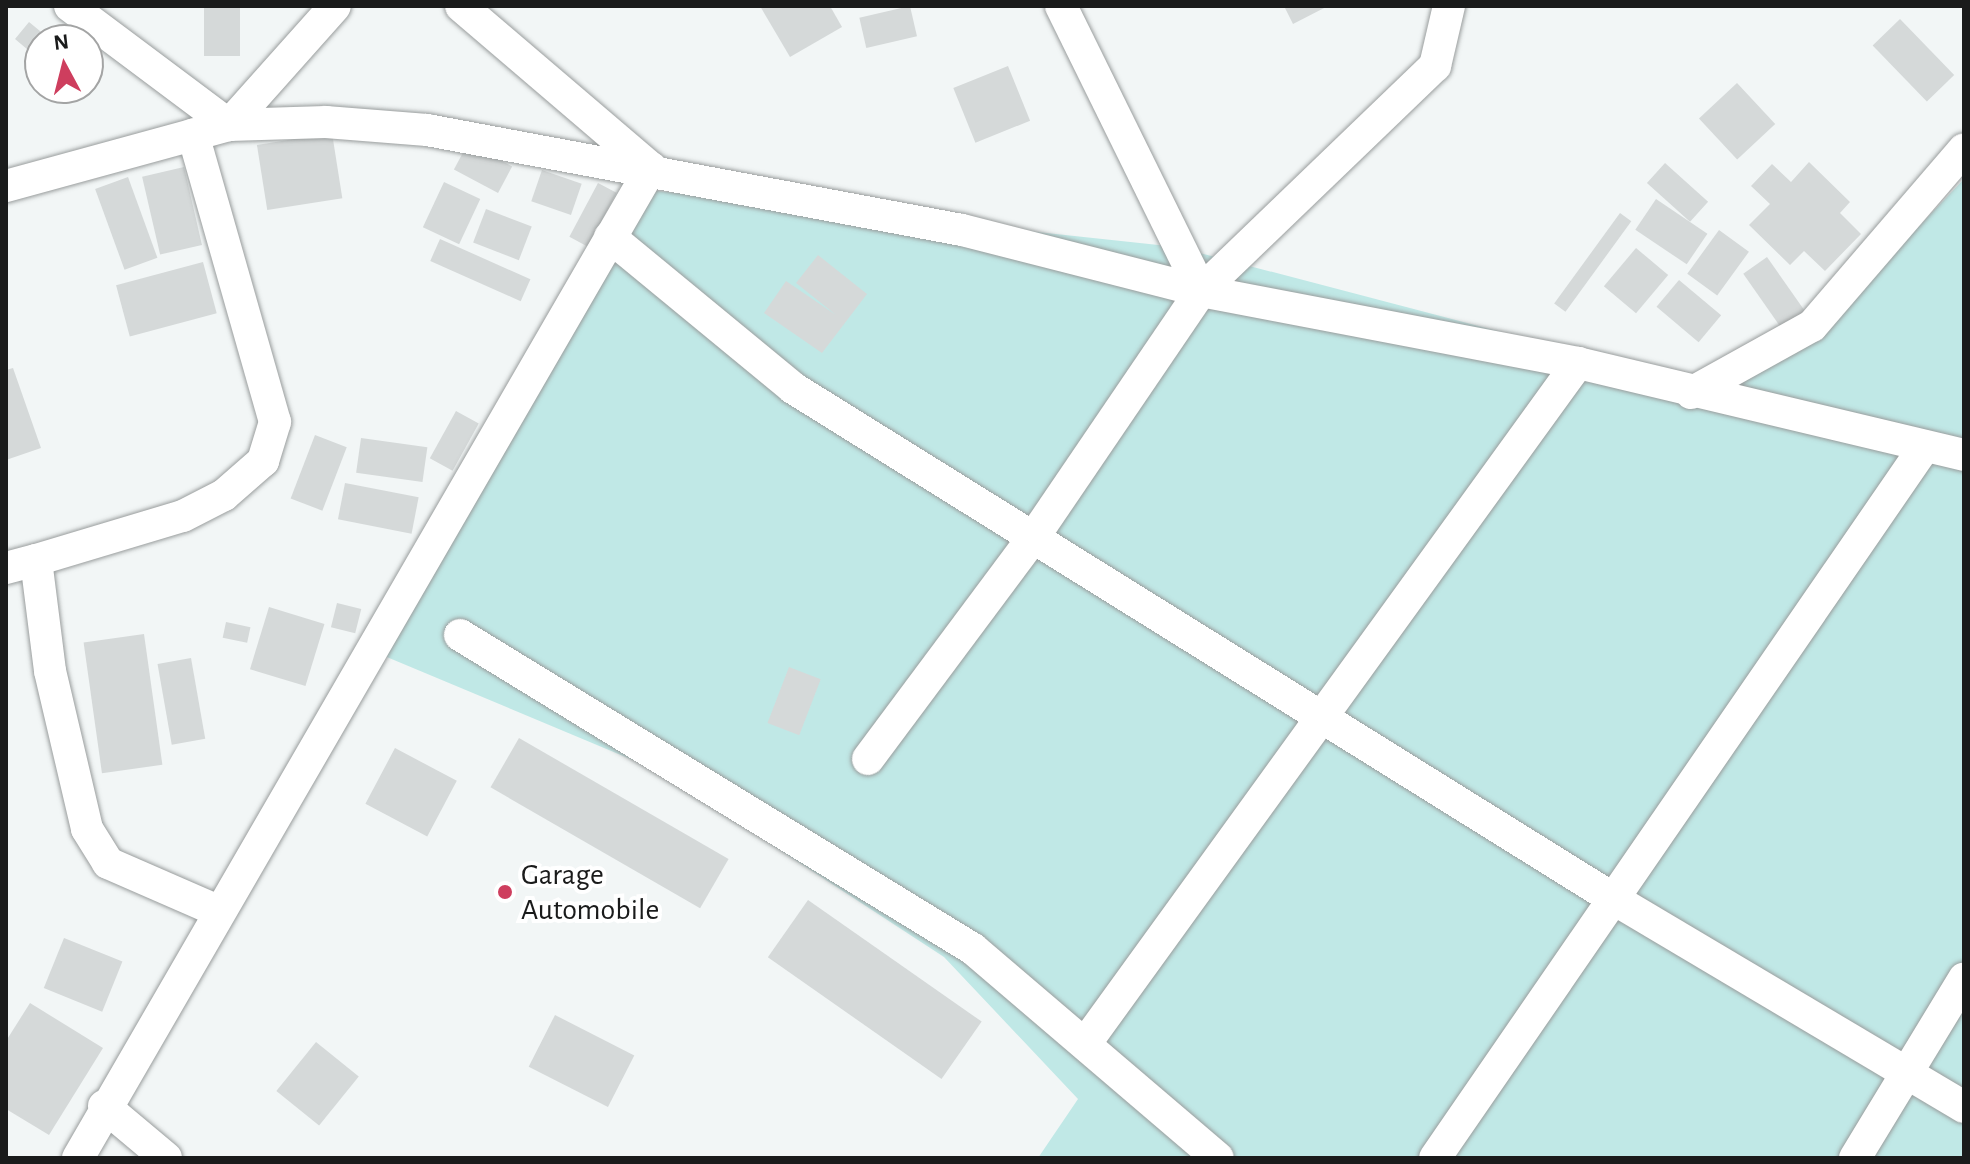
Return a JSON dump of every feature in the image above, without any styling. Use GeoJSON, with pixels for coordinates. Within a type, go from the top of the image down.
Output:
{"type":"FeatureCollection","features":[{"type":"Feature","properties":{"kind":"street"},"geometry":{"type":"LineString","coordinates":[[70,6],[229,125]]}},
{"type":"Feature","properties":{"kind":"street"},"geometry":{"type":"LineString","coordinates":[[229,125],[335,6]]}},
{"type":"Feature","properties":{"kind":"street"},"geometry":{"type":"LineString","coordinates":[[461,6],[651,168]]}},
{"type":"Feature","properties":{"kind":"street"},"geometry":{"type":"LineString","coordinates":[[1061,6],[1201,291]]}},
{"type":"Feature","properties":{"kind":"street"},"geometry":{"type":"LineString","coordinates":[[868,759],[1033,538],[1201,291],[1435,66],[1449,6]]}},
{"type":"Feature","properties":{"kind":"street"},"geometry":{"type":"LineString","coordinates":[[6,186],[229,125],[326,122],[427,130],[651,168],[962,230],[1201,291],[1578,363],[1691,393],[1964,455]]}},
{"type":"Feature","properties":{"kind":"street"},"geometry":{"type":"LineString","coordinates":[[193,134],[275,422],[263,461],[224,495],[183,516],[21,564],[87,829],[108,863],[218,911]]}},
{"type":"Feature","properties":{"kind":"street"},"geometry":{"type":"LineString","coordinates":[[1691,393],[1812,326],[1964,149]]}},
{"type":"Feature","properties":{"kind":"street"},"geometry":{"type":"LineString","coordinates":[[78,1158],[104,1106],[651,168]]}},
{"type":"Feature","properties":{"kind":"street"},"geometry":{"type":"LineString","coordinates":[[610,237],[793,388],[1612,898],[1964,1107]]}},
{"type":"Feature","properties":{"kind":"street"},"geometry":{"type":"LineString","coordinates":[[1085,1044],[1326,719],[1578,363]]}},
{"type":"Feature","properties":{"kind":"street"},"geometry":{"type":"LineString","coordinates":[[1435,1158],[1925,446]]}},
{"type":"Feature","properties":{"kind":"street"},"geometry":{"type":"LineString","coordinates":[[460,635],[973,949],[1218,1158]]}},
{"type":"Feature","properties":{"kind":"street"},"geometry":{"type":"LineString","coordinates":[[1855,1158],[1964,979]]}},
{"type":"Feature","properties":{"kind":"street"},"geometry":{"type":"LineString","coordinates":[[104,1106],[166,1158]]}},
{"type":"Feature","properties":{"kind":"shaded area"},"geometry":{"type":"Polygon","coordinates":[[[1964,179],[1964,1158],[1038,1158],[1078,1099],[944,957],[659,771],[370,650],[639,189],[1177,247],[1597,357],[1705,393],[1825,325],[1964,179]]]}},
{"type":"Feature","properties":{"kind":"building"},"geometry":{"type":"Polygon","coordinates":[[[204,6],[240,6],[240,56],[204,56],[204,6]]]}},
{"type":"Feature","properties":{"kind":"building"},"geometry":{"type":"Polygon","coordinates":[[[760,6],[830,6],[842,27],[790,57],[760,6]]]}},
{"type":"Feature","properties":{"kind":"building"},"geometry":{"type":"Polygon","coordinates":[[[910,6],[917,36],[866,48],[859,18],[910,6]]]}},
{"type":"Feature","properties":{"kind":"building"},"geometry":{"type":"Polygon","coordinates":[[[1284,6],[1328,6],[1293,24],[1284,6]]]}},
{"type":"Feature","properties":{"kind":"building"},"geometry":{"type":"Polygon","coordinates":[[[1900,19],[1954,75],[1927,102],[1873,45],[1900,19]]]}},
{"type":"Feature","properties":{"kind":"building"},"geometry":{"type":"Polygon","coordinates":[[[24,28],[24,47],[15,39],[24,28]]]}},
{"type":"Feature","properties":{"kind":"building"},"geometry":{"type":"Polygon","coordinates":[[[1008,66],[1030,121],[975,143],[953,88],[1008,66]]]}},
{"type":"Feature","properties":{"kind":"building"},"geometry":{"type":"Polygon","coordinates":[[[1737,83],[1775,124],[1737,159],[1699,118],[1737,83]]]}},
{"type":"Feature","properties":{"kind":"building"},"geometry":{"type":"Polygon","coordinates":[[[332,133],[342,198],[267,210],[257,145],[332,133]]]}},
{"type":"Feature","properties":{"kind":"building"},"geometry":{"type":"Polygon","coordinates":[[[468,143],[512,166],[498,193],[454,169],[468,143]]]}},
{"type":"Feature","properties":{"kind":"building"},"geometry":{"type":"Polygon","coordinates":[[[1809,162],[1850,202],[1840,213],[1861,234],[1825,271],[1804,251],[1790,265],[1749,225],[1770,204],[1751,186],[1772,164],[1791,182],[1809,162]]]}},
{"type":"Feature","properties":{"kind":"building"},"geometry":{"type":"Polygon","coordinates":[[[1665,163],[1708,202],[1690,222],[1647,183],[1665,163]]]}},
{"type":"Feature","properties":{"kind":"building"},"geometry":{"type":"Polygon","coordinates":[[[184,167],[202,245],[160,255],[142,177],[184,167]]]}},
{"type":"Feature","properties":{"kind":"building"},"geometry":{"type":"Polygon","coordinates":[[[542,170],[582,184],[571,215],[531,201],[542,170]]]}},
{"type":"Feature","properties":{"kind":"building"},"geometry":{"type":"Polygon","coordinates":[[[128,177],[157,258],[125,270],[95,189],[128,177]]]}},
{"type":"Feature","properties":{"kind":"building"},"geometry":{"type":"Polygon","coordinates":[[[444,182],[480,199],[459,244],[423,227],[444,182]]]}},
{"type":"Feature","properties":{"kind":"building"},"geometry":{"type":"Polygon","coordinates":[[[598,183],[617,193],[588,247],[569,237],[598,183]]]}},
{"type":"Feature","properties":{"kind":"building"},"geometry":{"type":"Polygon","coordinates":[[[1656,199],[1707,234],[1687,264],[1635,230],[1656,199]]]}},
{"type":"Feature","properties":{"kind":"building"},"geometry":{"type":"Polygon","coordinates":[[[486,209],[532,227],[519,260],[473,243],[486,209]]]}},
{"type":"Feature","properties":{"kind":"building"},"geometry":{"type":"Polygon","coordinates":[[[1620,213],[1631,221],[1565,312],[1554,304],[1620,213]]]}},
{"type":"Feature","properties":{"kind":"building"},"geometry":{"type":"Polygon","coordinates":[[[1719,230],[1749,252],[1717,295],[1687,274],[1719,230]]]}},
{"type":"Feature","properties":{"kind":"building"},"geometry":{"type":"Polygon","coordinates":[[[440,239],[530,279],[521,301],[430,261],[440,239]]]}},
{"type":"Feature","properties":{"kind":"building"},"geometry":{"type":"Polygon","coordinates":[[[1636,248],[1668,275],[1636,313],[1604,286],[1636,248]]]}},
{"type":"Feature","properties":{"kind":"building"},"geometry":{"type":"Polygon","coordinates":[[[818,255],[867,294],[822,353],[764,313],[786,281],[836,315],[796,283],[818,255]]]}},
{"type":"Feature","properties":{"kind":"building"},"geometry":{"type":"Polygon","coordinates":[[[1767,257],[1807,314],[1783,331],[1743,274],[1767,257]]]}},
{"type":"Feature","properties":{"kind":"building"},"geometry":{"type":"Polygon","coordinates":[[[203,262],[217,313],[130,336],[116,285],[203,262]]]}},
{"type":"Feature","properties":{"kind":"building"},"geometry":{"type":"Polygon","coordinates":[[[1679,280],[1721,315],[1699,342],[1657,307],[1679,280]]]}},
{"type":"Feature","properties":{"kind":"building"},"geometry":{"type":"Polygon","coordinates":[[[13,368],[41,448],[6,460],[6,370],[13,368]]]}},
{"type":"Feature","properties":{"kind":"building"},"geometry":{"type":"Polygon","coordinates":[[[456,411],[479,424],[453,471],[430,458],[456,411]]]}},
{"type":"Feature","properties":{"kind":"building"},"geometry":{"type":"Polygon","coordinates":[[[315,435],[347,447],[322,511],[291,498],[315,435]]]}},
{"type":"Feature","properties":{"kind":"building"},"geometry":{"type":"Polygon","coordinates":[[[361,438],[427,447],[422,482],[356,473],[361,438]]]}},
{"type":"Feature","properties":{"kind":"building"},"geometry":{"type":"Polygon","coordinates":[[[345,483],[419,497],[412,534],[338,519],[345,483]]]}},
{"type":"Feature","properties":{"kind":"building"},"geometry":{"type":"Polygon","coordinates":[[[337,603],[361,609],[355,633],[331,627],[337,603]]]}},
{"type":"Feature","properties":{"kind":"building"},"geometry":{"type":"Polygon","coordinates":[[[269,607],[324,624],[305,686],[250,669],[269,607]]]}},
{"type":"Feature","properties":{"kind":"building"},"geometry":{"type":"Polygon","coordinates":[[[226,622],[250,627],[247,643],[223,638],[226,622]]]}},
{"type":"Feature","properties":{"kind":"building"},"geometry":{"type":"Polygon","coordinates":[[[144,634],[162,765],[102,773],[84,642],[144,634]]]}},
{"type":"Feature","properties":{"kind":"building"},"geometry":{"type":"Polygon","coordinates":[[[191,658],[205,739],[172,745],[158,664],[191,658]]]}},
{"type":"Feature","properties":{"kind":"building"},"geometry":{"type":"Polygon","coordinates":[[[789,667],[821,679],[799,735],[767,723],[789,667]]]}},
{"type":"Feature","properties":{"kind":"building"},"geometry":{"type":"Polygon","coordinates":[[[519,738],[729,859],[700,908],[490,787],[519,738]]]}},
{"type":"Feature","properties":{"kind":"building"},"geometry":{"type":"Polygon","coordinates":[[[395,748],[457,781],[427,836],[365,804],[395,748]]]}},
{"type":"Feature","properties":{"kind":"building"},"geometry":{"type":"Polygon","coordinates":[[[808,900],[982,1022],[942,1079],[768,957],[808,900]]]}},
{"type":"Feature","properties":{"kind":"building"},"geometry":{"type":"Polygon","coordinates":[[[64,938],[122,962],[102,1012],[44,988],[64,938]]]}},
{"type":"Feature","properties":{"kind":"building"},"geometry":{"type":"Polygon","coordinates":[[[30,1003],[103,1048],[49,1135],[6,1109],[6,1041],[30,1003]]]}},
{"type":"Feature","properties":{"kind":"building"},"geometry":{"type":"Polygon","coordinates":[[[555,1015],[634,1055],[608,1107],[529,1067],[555,1015]]]}},
{"type":"Feature","properties":{"kind":"building"},"geometry":{"type":"Polygon","coordinates":[[[316,1042],[359,1077],[319,1126],[276,1091],[316,1042]]]}},
{"type":"Feature","properties":{"kind":"place","name":"Garage Automobile"},"geometry":{"type":"Point","coordinates":[505,892]}}]}
